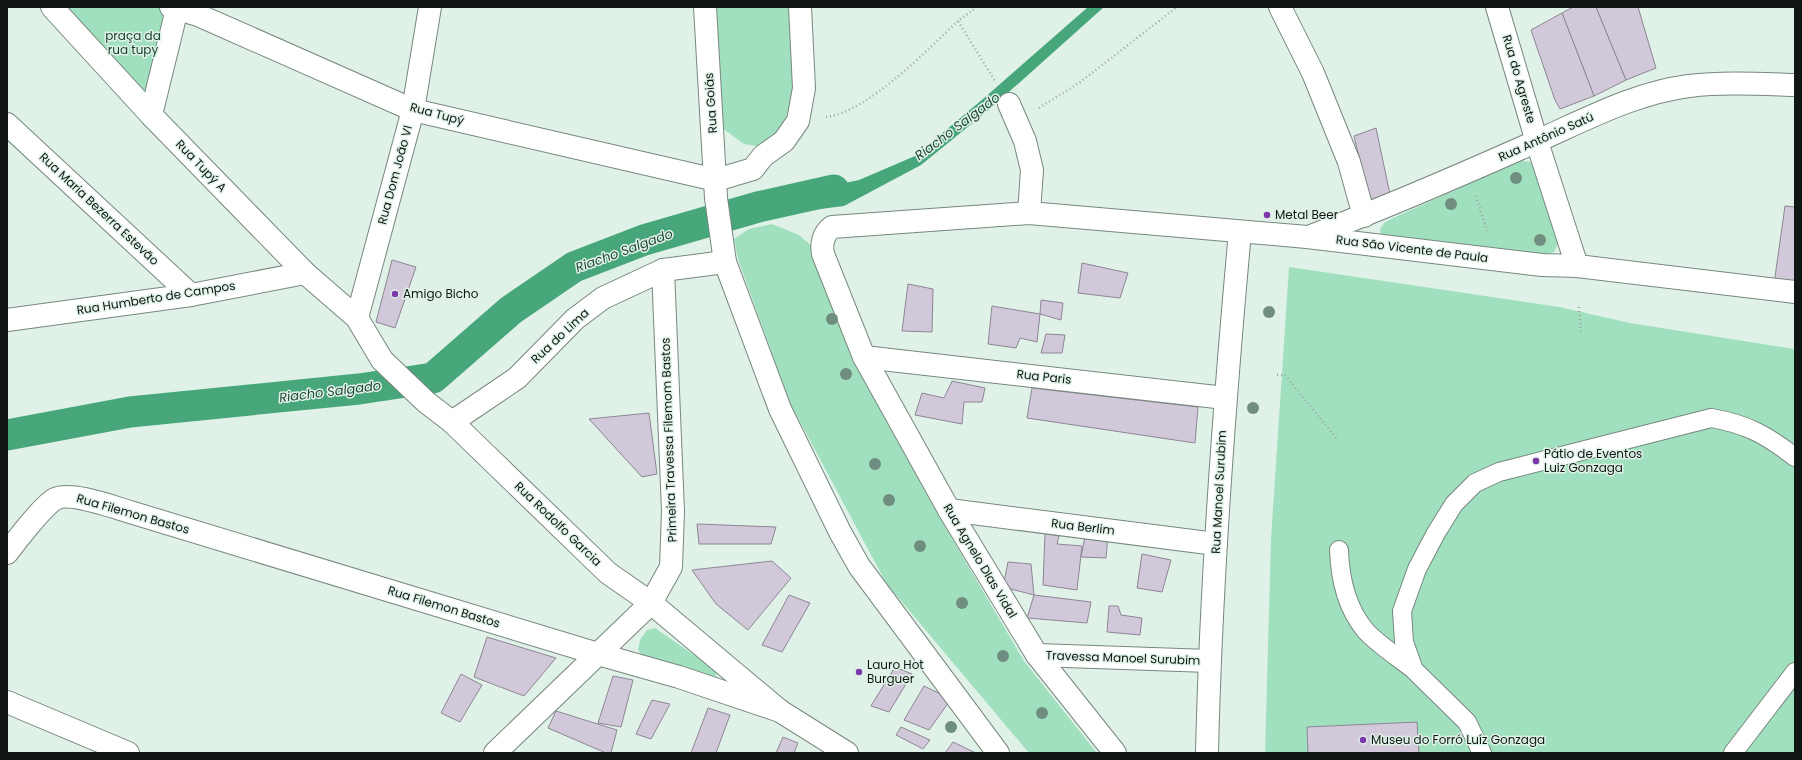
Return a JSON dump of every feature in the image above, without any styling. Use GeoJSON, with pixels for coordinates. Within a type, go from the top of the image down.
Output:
{"type":"FeatureCollection","features":[{"type":"Feature","properties":{"kind":"street","name":"Rua Tupý A"},"geometry":{"type":"LineString","coordinates":[[52,7],[151,115],[305,272],[357,318]]}},
{"type":"Feature","properties":{"kind":"street","name":"Rua Dom João VI"},"geometry":{"type":"LineString","coordinates":[[357,318],[413,110],[430,7]]}},
{"type":"Feature","properties":{"kind":"street","name":"Rua Goiás"},"geometry":{"type":"LineString","coordinates":[[705,7],[716,189],[725,262],[780,409],[855,559],[874,588],[998,753]]}},
{"type":"Feature","properties":{"kind":"street"},"geometry":{"type":"LineString","coordinates":[[716,189],[753,169],[763,156],[784,141],[798,121],[804,88],[800,7]]}},
{"type":"Feature","properties":{"kind":"street"},"geometry":{"type":"LineString","coordinates":[[1280,7],[1313,73],[1349,162],[1364,216]]}},
{"type":"Feature","properties":{"kind":"street","name":"Rua do Agreste"},"geometry":{"type":"LineString","coordinates":[[1497,7],[1537,142],[1577,266]]}},
{"type":"Feature","properties":{"kind":"street"},"geometry":{"type":"LineString","coordinates":[[151,115],[174,8]]}},
{"type":"Feature","properties":{"kind":"street","name":"Rua Tupý"},"geometry":{"type":"LineString","coordinates":[[174,8],[198,11],[413,110],[716,189]]}},
{"type":"Feature","properties":{"kind":"street","name":"Rua Antônio Satú"},"geometry":{"type":"LineString","coordinates":[[1307,237],[1364,216],[1537,142],[1586,118],[1641,97],[1689,86],[1742,84],[1795,85]]}},
{"type":"Feature","properties":{"kind":"street"},"geometry":{"type":"LineString","coordinates":[[1012,113],[1025,142],[1032,170],[1028,213]]}},
{"type":"Feature","properties":{"kind":"street","name":"Rua Maria Bezerra Estevão"},"geometry":{"type":"LineString","coordinates":[[7,124],[191,295]]}},
{"type":"Feature","properties":{"kind":"street","name":"Rua São Vicente de Paula"},"geometry":{"type":"LineString","coordinates":[[1028,213],[1307,237],[1542,265],[1577,266],[1795,292]]}},
{"type":"Feature","properties":{"kind":"street","name":"Rua Agnelo DIas Vidal"},"geometry":{"type":"LineString","coordinates":[[1028,213],[838,226],[828,230],[822,242],[823,254],[864,357],[950,510],[1037,655],[1115,753]]}},
{"type":"Feature","properties":{"kind":"street","name":"Rua Manoel Surubim"},"geometry":{"type":"LineString","coordinates":[[1207,753],[1209,661],[1225,398],[1240,232]]}},
{"type":"Feature","properties":{"kind":"street","name":"Rua do Lima"},"geometry":{"type":"LineString","coordinates":[[452,422],[516,378],[575,319],[603,298],[663,270],[725,262]]}},
{"type":"Feature","properties":{"kind":"street","name":"Primeira Travessa Filemom Bastos"},"geometry":{"type":"LineString","coordinates":[[495,753],[651,603],[671,567],[673,511],[663,270]]}},
{"type":"Feature","properties":{"kind":"street","name":"Rua Humberto de Campos"},"geometry":{"type":"LineString","coordinates":[[7,320],[191,295],[305,272]]}},
{"type":"Feature","properties":{"kind":"street","name":"Rua Rodolfo Garcia"},"geometry":{"type":"LineString","coordinates":[[357,318],[382,360],[426,402],[452,422],[608,573],[651,603],[780,711]]}},
{"type":"Feature","properties":{"kind":"street","name":"Rua Paris"},"geometry":{"type":"LineString","coordinates":[[864,357],[1225,398]]}},
{"type":"Feature","properties":{"kind":"street","name":"Rua Filemon Bastos"},"geometry":{"type":"LineString","coordinates":[[7,553],[54,499],[67,496],[86,500],[679,677],[780,711],[847,753]]}},
{"type":"Feature","properties":{"kind":"street","name":"Rua Berlim"},"geometry":{"type":"LineString","coordinates":[[950,510],[1216,544]]}},
{"type":"Feature","properties":{"kind":"street","name":"Travessa Manoel Surubim"},"geometry":{"type":"LineString","coordinates":[[1037,655],[1209,661]]}},
{"type":"Feature","properties":{"kind":"street"},"geometry":{"type":"LineString","coordinates":[[7,702],[128,753]]}},
{"type":"Feature","properties":{"kind":"lane"},"geometry":{"type":"LineString","coordinates":[[1414,670],[1404,642],[1402,611],[1417,569],[1436,533],[1454,504],[1475,483],[1499,472],[1711,418],[1734,422],[1757,431],[1795,456]]}},
{"type":"Feature","properties":{"kind":"lane"},"geometry":{"type":"LineString","coordinates":[[1338,550],[1340,573],[1352,611],[1366,631],[1414,670],[1467,722],[1482,753]]}},
{"type":"Feature","properties":{"kind":"lane"},"geometry":{"type":"LineString","coordinates":[[1733,753],[1795,672]]}},
{"type":"Feature","properties":{"kind":"path"},"geometry":{"type":"LineString","coordinates":[[798,121],[836,116],[874,95],[958,20],[977,7]]}},
{"type":"Feature","properties":{"kind":"path"},"geometry":{"type":"LineString","coordinates":[[1012,113],[1079,83],[1177,7]]}},
{"type":"Feature","properties":{"kind":"path"},"geometry":{"type":"LineString","coordinates":[[958,20],[986,67]]}},
{"type":"Feature","properties":{"kind":"path"},"geometry":{"type":"LineString","coordinates":[[1474,192],[1488,234]]}},
{"type":"Feature","properties":{"kind":"path"},"geometry":{"type":"LineString","coordinates":[[1579,307],[1581,334]]}},
{"type":"Feature","properties":{"kind":"path"},"geometry":{"type":"LineString","coordinates":[[1276,374],[1285,374],[1338,439]]}},
{"type":"Feature","properties":{"kind":"green space","name":"praça da rua tupy"},"geometry":{"type":"Polygon","coordinates":[[[52,7],[171,7],[151,115],[52,7]]]}},
{"type":"Feature","properties":{"kind":"green space"},"geometry":{"type":"Polygon","coordinates":[[[713,7],[789,7],[792,35],[792,95],[789,109],[782,125],[762,147],[744,144],[718,125],[713,7]]]}},
{"type":"Feature","properties":{"kind":"green space"},"geometry":{"type":"Polygon","coordinates":[[[1520,161],[1532,162],[1565,229],[1554,252],[1540,255],[1381,237],[1380,229],[1384,223],[1393,218],[1520,161]]]}},
{"type":"Feature","properties":{"kind":"green space"},"geometry":{"type":"Polygon","coordinates":[[[772,224],[799,235],[814,248],[851,357],[937,513],[1024,661],[1097,753],[1029,753],[886,583],[789,401],[738,259],[734,239],[749,229],[772,224]]]}},
{"type":"Feature","properties":{"kind":"green space","name":"Pátio de Eventos Luiz Gonzaga"},"geometry":{"type":"Polygon","coordinates":[[[1289,267],[1559,307],[1630,323],[1795,349],[1795,753],[1265,753],[1271,539],[1289,267]]]}},
{"type":"Feature","properties":{"kind":"green space"},"geometry":{"type":"Polygon","coordinates":[[[655,628],[713,668],[717,672],[715,680],[642,656],[638,650],[640,640],[647,630],[655,628]]]}},
{"type":"Feature","properties":{"kind":"water"},"geometry":{"type":"Polygon","coordinates":[[[1088,7],[1104,7],[991,108],[921,165],[844,206],[796,212],[792,194],[859,180],[915,156],[1088,7]]]}},
{"type":"Feature","properties":{"kind":"building"},"geometry":{"type":"Polygon","coordinates":[[[1573,7],[1596,7],[1626,80],[1594,96],[1562,13],[1573,7]]]}},
{"type":"Feature","properties":{"kind":"building"},"geometry":{"type":"Polygon","coordinates":[[[1596,7],[1638,7],[1656,68],[1626,80],[1596,7]]]}},
{"type":"Feature","properties":{"kind":"building"},"geometry":{"type":"Polygon","coordinates":[[[1562,13],[1594,96],[1560,109],[1555,100],[1531,30],[1562,13]]]}},
{"type":"Feature","properties":{"kind":"building"},"geometry":{"type":"Polygon","coordinates":[[[1376,128],[1391,199],[1371,207],[1354,136],[1376,128]]]}},
{"type":"Feature","properties":{"kind":"building"},"geometry":{"type":"Polygon","coordinates":[[[1785,206],[1795,207],[1795,286],[1774,284],[1785,206]]]}},
{"type":"Feature","properties":{"kind":"building","name":"Amigo Bicho"},"geometry":{"type":"Polygon","coordinates":[[[392,260],[416,267],[395,328],[376,322],[392,260]]]}},
{"type":"Feature","properties":{"kind":"building"},"geometry":{"type":"Polygon","coordinates":[[[1082,263],[1128,273],[1120,298],[1078,293],[1082,263]]]}},
{"type":"Feature","properties":{"kind":"building"},"geometry":{"type":"Polygon","coordinates":[[[908,284],[933,289],[932,332],[902,331],[908,284]]]}},
{"type":"Feature","properties":{"kind":"building"},"geometry":{"type":"Polygon","coordinates":[[[1041,300],[1063,303],[1061,320],[1040,314],[1041,300]]]}},
{"type":"Feature","properties":{"kind":"building"},"geometry":{"type":"Polygon","coordinates":[[[992,306],[1040,314],[1037,342],[1020,338],[1016,348],[988,344],[992,306]]]}},
{"type":"Feature","properties":{"kind":"building"},"geometry":{"type":"Polygon","coordinates":[[[1046,334],[1065,335],[1062,353],[1041,353],[1046,334]]]}},
{"type":"Feature","properties":{"kind":"building"},"geometry":{"type":"Polygon","coordinates":[[[952,381],[985,388],[982,402],[964,402],[962,424],[915,415],[922,393],[944,398],[952,381]]]}},
{"type":"Feature","properties":{"kind":"building"},"geometry":{"type":"Polygon","coordinates":[[[1032,388],[1198,407],[1195,443],[1027,418],[1032,388]]]}},
{"type":"Feature","properties":{"kind":"building"},"geometry":{"type":"Polygon","coordinates":[[[649,413],[657,474],[642,477],[589,419],[649,413]]]}},
{"type":"Feature","properties":{"kind":"building"},"geometry":{"type":"Polygon","coordinates":[[[697,524],[776,527],[771,544],[699,544],[697,524]]]}},
{"type":"Feature","properties":{"kind":"building"},"geometry":{"type":"Polygon","coordinates":[[[1045,533],[1059,536],[1057,544],[1082,546],[1077,590],[1043,585],[1045,533]]]}},
{"type":"Feature","properties":{"kind":"building"},"geometry":{"type":"Polygon","coordinates":[[[1108,535],[1106,558],[1081,557],[1085,536],[1108,535]]]}},
{"type":"Feature","properties":{"kind":"building"},"geometry":{"type":"Polygon","coordinates":[[[1142,554],[1171,560],[1162,592],[1137,588],[1142,554]]]}},
{"type":"Feature","properties":{"kind":"building"},"geometry":{"type":"Polygon","coordinates":[[[772,561],[791,578],[748,630],[716,604],[692,570],[772,561]]]}},
{"type":"Feature","properties":{"kind":"building"},"geometry":{"type":"Polygon","coordinates":[[[1008,562],[1031,564],[1034,595],[1003,587],[1008,562]]]}},
{"type":"Feature","properties":{"kind":"building"},"geometry":{"type":"Polygon","coordinates":[[[789,595],[810,603],[782,652],[762,645],[789,595]]]}},
{"type":"Feature","properties":{"kind":"building"},"geometry":{"type":"Polygon","coordinates":[[[1034,595],[1091,602],[1087,623],[1027,618],[1034,595]]]}},
{"type":"Feature","properties":{"kind":"building"},"geometry":{"type":"Polygon","coordinates":[[[1109,606],[1118,606],[1121,615],[1142,618],[1140,635],[1107,632],[1109,606]]]}},
{"type":"Feature","properties":{"kind":"building"},"geometry":{"type":"Polygon","coordinates":[[[487,637],[556,658],[524,696],[474,677],[487,637]]]}},
{"type":"Feature","properties":{"kind":"building"},"geometry":{"type":"Polygon","coordinates":[[[895,667],[912,674],[889,712],[871,706],[895,667]]]}},
{"type":"Feature","properties":{"kind":"building"},"geometry":{"type":"Polygon","coordinates":[[[461,674],[482,685],[460,722],[441,713],[461,674]]]}},
{"type":"Feature","properties":{"kind":"building"},"geometry":{"type":"Polygon","coordinates":[[[613,676],[633,680],[621,727],[598,723],[613,676]]]}},
{"type":"Feature","properties":{"kind":"building"},"geometry":{"type":"Polygon","coordinates":[[[924,686],[951,699],[929,730],[904,720],[924,686]]]}},
{"type":"Feature","properties":{"kind":"building"},"geometry":{"type":"Polygon","coordinates":[[[652,700],[670,704],[651,739],[636,734],[652,700]]]}},
{"type":"Feature","properties":{"kind":"building"},"geometry":{"type":"Polygon","coordinates":[[[708,708],[730,715],[716,753],[691,753],[708,708]]]}},
{"type":"Feature","properties":{"kind":"building"},"geometry":{"type":"Polygon","coordinates":[[[556,711],[617,730],[611,753],[606,753],[548,728],[556,711]]]}},
{"type":"Feature","properties":{"kind":"building","name":"Museu do Forró Luíz Gonzaga"},"geometry":{"type":"Polygon","coordinates":[[[1417,722],[1419,753],[1308,753],[1307,727],[1417,722]]]}},
{"type":"Feature","properties":{"kind":"building"},"geometry":{"type":"Polygon","coordinates":[[[901,727],[930,740],[923,749],[896,735],[901,727]]]}},
{"type":"Feature","properties":{"kind":"building"},"geometry":{"type":"Polygon","coordinates":[[[783,737],[798,743],[794,753],[776,753],[783,737]]]}},
{"type":"Feature","properties":{"kind":"building"},"geometry":{"type":"Polygon","coordinates":[[[953,742],[976,753],[945,753],[953,742]]]}},
{"type":"Feature","properties":{"kind":"waterway","name":"Riacho Salgado"},"geometry":{"type":"LineString","coordinates":[[7,435],[130,412],[359,389],[433,378],[511,310],[574,267],[644,240],[758,207],[834,190]]}},
{"type":"Feature","properties":{"kind":"place","name":"Metal Beer"},"geometry":{"type":"Point","coordinates":[1267,215]}},
{"type":"Feature","properties":{"kind":"place","name":"Amigo Bicho"},"geometry":{"type":"Point","coordinates":[395,294]}},
{"type":"Feature","properties":{"kind":"place","name":"Pátio de Eventos Luiz Gonzaga"},"geometry":{"type":"Point","coordinates":[1536,461]}},
{"type":"Feature","properties":{"kind":"place","name":"Lauro Hot Burguer"},"geometry":{"type":"Point","coordinates":[859,672]}},
{"type":"Feature","properties":{"kind":"place","name":"Museu do Forró Luíz Gonzaga"},"geometry":{"type":"Point","coordinates":[1363,740]}}]}
